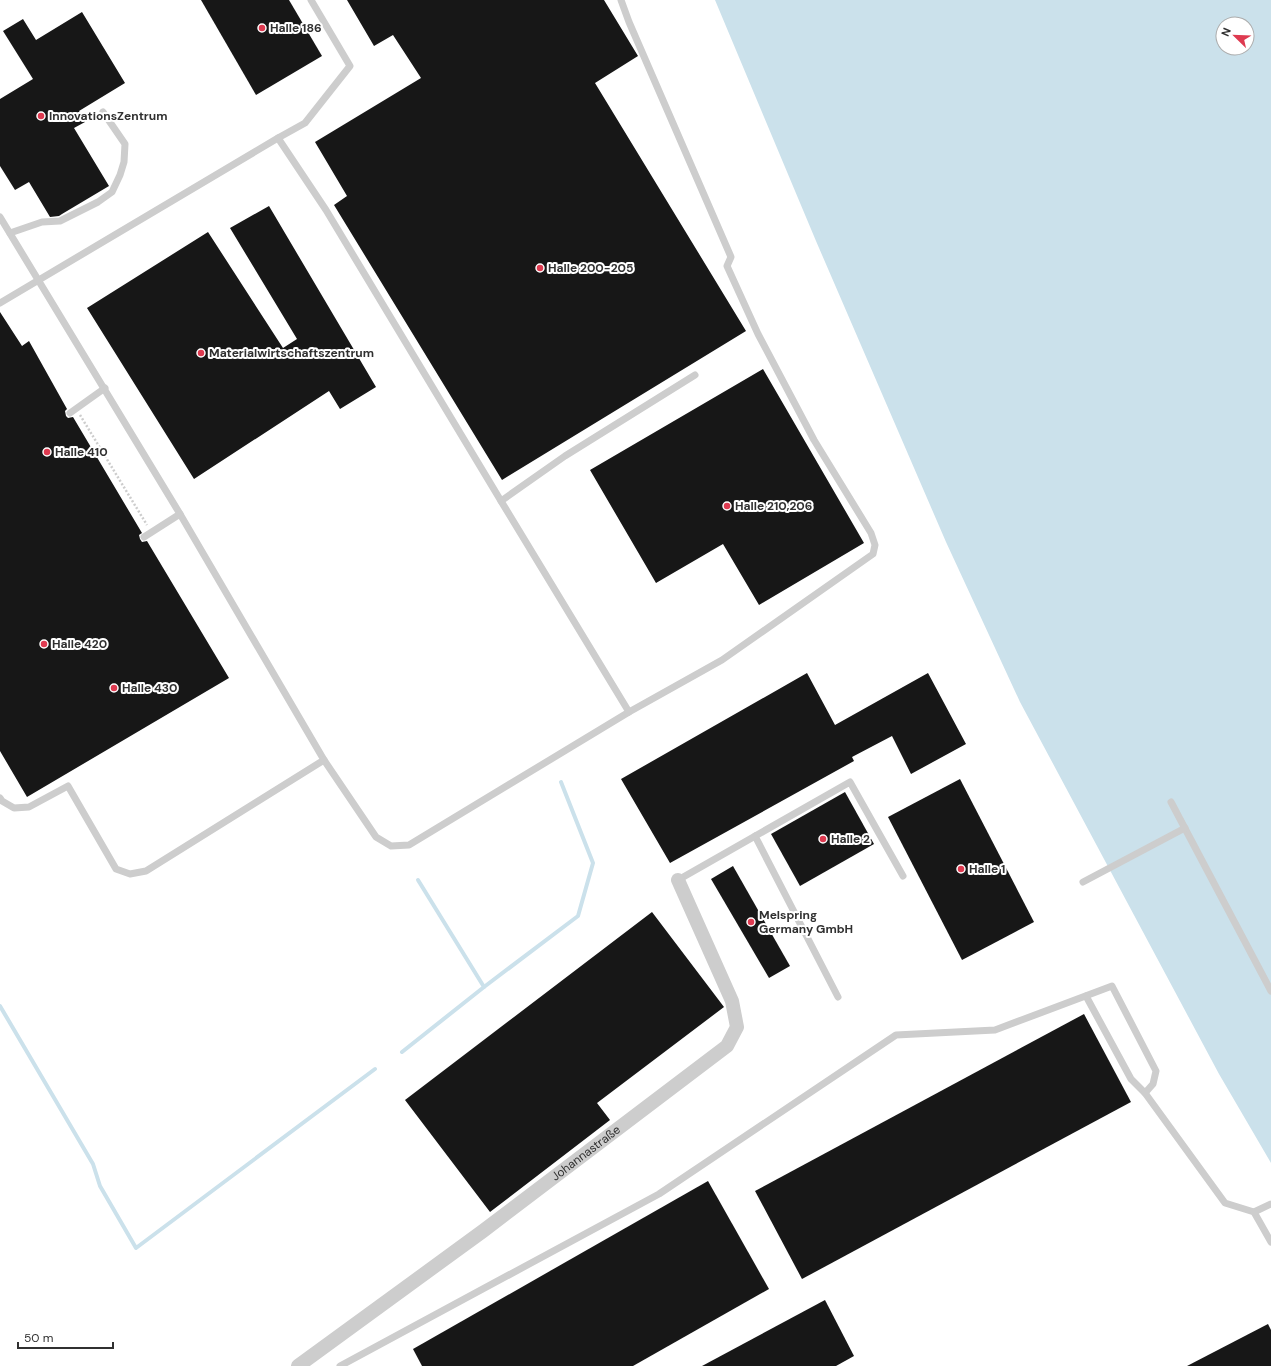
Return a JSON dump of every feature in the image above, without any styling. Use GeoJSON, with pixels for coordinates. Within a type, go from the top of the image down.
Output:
{"type":"FeatureCollection","features":[{"type":"Feature","properties":{"kind":"street","name":"Johannastraße"},"geometry":{"type":"LineString","coordinates":[[298,1366],[476,1235],[727,1046],[737,1027],[732,1001],[678,880]]}},
{"type":"Feature","properties":{"kind":"lane"},"geometry":{"type":"LineString","coordinates":[[0,302],[305,123],[350,66],[311,0]]}},
{"type":"Feature","properties":{"kind":"lane"},"geometry":{"type":"LineString","coordinates":[[0,217],[105,388],[324,760],[376,837],[391,846],[409,845],[628,712],[722,660],[873,554],[875,545],[871,533],[814,440],[758,334],[727,266],[731,256],[629,22],[621,0]]}},
{"type":"Feature","properties":{"kind":"lane"},"geometry":{"type":"LineString","coordinates":[[10,233],[42,222],[60,221],[98,202],[112,192],[124,162],[125,144],[103,112]]}},
{"type":"Feature","properties":{"kind":"lane"},"geometry":{"type":"LineString","coordinates":[[278,138],[326,210],[628,712]]}},
{"type":"Feature","properties":{"kind":"lane"},"geometry":{"type":"LineString","coordinates":[[501,501],[565,456],[694,375]]}},
{"type":"Feature","properties":{"kind":"lane"},"geometry":{"type":"LineString","coordinates":[[73,411],[105,388]]}},
{"type":"Feature","properties":{"kind":"lane"},"geometry":{"type":"LineString","coordinates":[[144,537],[180,514]]}},
{"type":"Feature","properties":{"kind":"lane"},"geometry":{"type":"LineString","coordinates":[[0,798],[2,801],[14,808],[29,807],[68,786],[116,869],[130,874],[146,871],[324,760]]}},
{"type":"Feature","properties":{"kind":"lane"},"geometry":{"type":"LineString","coordinates":[[678,880],[850,782],[903,876]]}},
{"type":"Feature","properties":{"kind":"lane"},"geometry":{"type":"LineString","coordinates":[[1171,802],[1271,991]]}},
{"type":"Feature","properties":{"kind":"lane"},"geometry":{"type":"LineString","coordinates":[[1083,882],[1185,828]]}},
{"type":"Feature","properties":{"kind":"lane"},"geometry":{"type":"LineString","coordinates":[[755,836],[838,997]]}},
{"type":"Feature","properties":{"kind":"lane"},"geometry":{"type":"LineString","coordinates":[[340,1366],[659,1194],[896,1035],[995,1030],[1112,986],[1156,1071],[1153,1084],[1145,1093]]}},
{"type":"Feature","properties":{"kind":"lane"},"geometry":{"type":"LineString","coordinates":[[1086,996],[1131,1079],[1145,1093],[1225,1203],[1254,1212],[1271,1204]]}},
{"type":"Feature","properties":{"kind":"lane"},"geometry":{"type":"LineString","coordinates":[[1254,1212],[1271,1242]]}},
{"type":"Feature","properties":{"kind":"path"},"geometry":{"type":"LineString","coordinates":[[73,411],[152,533]]}},
{"type":"Feature","properties":{"kind":"water"},"geometry":{"type":"Polygon","coordinates":[[[715,0],[1271,0],[1271,1163],[1219,1074],[1020,702],[946,542],[816,241],[715,0]]]}},
{"type":"Feature","properties":{"kind":"building","name":"Halle 186"},"geometry":{"type":"Polygon","coordinates":[[[201,0],[289,0],[322,56],[256,95],[201,0]]]}},
{"type":"Feature","properties":{"kind":"building","name":"Halle 200-205"},"geometry":{"type":"Polygon","coordinates":[[[347,0],[604,0],[638,56],[595,83],[746,331],[502,480],[334,205],[347,196],[315,142],[421,78],[393,35],[374,46],[347,0]]]}},
{"type":"Feature","properties":{"kind":"building","name":"InnovationsZentrum"},"geometry":{"type":"Polygon","coordinates":[[[82,12],[125,83],[79,111],[85,122],[74,128],[109,186],[59,216],[50,217],[29,182],[15,190],[0,166],[0,99],[33,79],[3,31],[23,19],[36,40],[82,12]]]}},
{"type":"Feature","properties":{"kind":"building","name":"Materialwirtschaftszentrum"},"geometry":{"type":"Polygon","coordinates":[[[269,206],[376,387],[340,409],[329,391],[194,479],[87,308],[208,232],[283,348],[297,339],[230,228],[269,206]]]}},
{"type":"Feature","properties":{"kind":"building"},"geometry":{"type":"Polygon","coordinates":[[[0,312],[22,346],[29,341],[67,409],[65,411],[66,416],[68,418],[73,417],[142,533],[139,535],[140,539],[142,542],[147,541],[229,678],[27,797],[0,751],[0,312]]]}},
{"type":"Feature","properties":{"kind":"building","name":"Halle 210,206"},"geometry":{"type":"Polygon","coordinates":[[[763,369],[864,543],[759,605],[723,544],[656,583],[590,470],[763,369]]]}},
{"type":"Feature","properties":{"kind":"building"},"geometry":{"type":"Polygon","coordinates":[[[807,673],[835,725],[928,673],[966,744],[911,774],[892,736],[852,757],[854,761],[670,863],[621,779],[807,673]]]}},
{"type":"Feature","properties":{"kind":"building","name":"Halle 1"},"geometry":{"type":"Polygon","coordinates":[[[960,779],[1034,922],[962,960],[888,817],[960,779]]]}},
{"type":"Feature","properties":{"kind":"building","name":"Halle 2"},"geometry":{"type":"Polygon","coordinates":[[[845,792],[874,844],[800,886],[771,834],[845,792]]]}},
{"type":"Feature","properties":{"kind":"building","name":"Melspring Germany GmbH"},"geometry":{"type":"Polygon","coordinates":[[[733,866],[790,966],[769,978],[711,879],[733,866]]]}},
{"type":"Feature","properties":{"kind":"building"},"geometry":{"type":"Polygon","coordinates":[[[652,912],[724,1007],[597,1103],[610,1120],[490,1212],[405,1100],[652,912]]]}},
{"type":"Feature","properties":{"kind":"building"},"geometry":{"type":"Polygon","coordinates":[[[1084,1014],[1131,1102],[802,1279],[755,1191],[1084,1014]]]}},
{"type":"Feature","properties":{"kind":"building"},"geometry":{"type":"Polygon","coordinates":[[[708,1181],[769,1289],[633,1366],[422,1366],[413,1349],[708,1181]]]}},
{"type":"Feature","properties":{"kind":"building"},"geometry":{"type":"Polygon","coordinates":[[[825,1300],[854,1356],[836,1366],[702,1366],[825,1300]]]}},
{"type":"Feature","properties":{"kind":"building"},"geometry":{"type":"Polygon","coordinates":[[[1268,1324],[1271,1330],[1271,1366],[1187,1366],[1268,1324]]]}},
{"type":"Feature","properties":{"kind":"waterway"},"geometry":{"type":"LineString","coordinates":[[402,1052],[484,987],[578,916],[593,863],[561,782]]}},
{"type":"Feature","properties":{"kind":"waterway"},"geometry":{"type":"LineString","coordinates":[[418,880],[484,987]]}},
{"type":"Feature","properties":{"kind":"waterway"},"geometry":{"type":"LineString","coordinates":[[0,1006],[93,1164],[100,1186],[136,1248],[375,1069]]}},
{"type":"Feature","properties":{"kind":"place","name":"Halle 186"},"geometry":{"type":"Point","coordinates":[262,28]}},
{"type":"Feature","properties":{"kind":"place","name":"InnovationsZentrum"},"geometry":{"type":"Point","coordinates":[41,116]}},
{"type":"Feature","properties":{"kind":"place","name":"Halle 200-205"},"geometry":{"type":"Point","coordinates":[540,268]}},
{"type":"Feature","properties":{"kind":"place","name":"Materialwirtschaftszentrum"},"geometry":{"type":"Point","coordinates":[201,353]}},
{"type":"Feature","properties":{"kind":"place","name":"Halle 410"},"geometry":{"type":"Point","coordinates":[47,452]}},
{"type":"Feature","properties":{"kind":"place","name":"Halle 210,206"},"geometry":{"type":"Point","coordinates":[727,506]}},
{"type":"Feature","properties":{"kind":"place","name":"Halle 420"},"geometry":{"type":"Point","coordinates":[44,644]}},
{"type":"Feature","properties":{"kind":"place","name":"Halle 430"},"geometry":{"type":"Point","coordinates":[114,688]}},
{"type":"Feature","properties":{"kind":"place","name":"Halle 2"},"geometry":{"type":"Point","coordinates":[823,839]}},
{"type":"Feature","properties":{"kind":"place","name":"Halle 1"},"geometry":{"type":"Point","coordinates":[961,869]}},
{"type":"Feature","properties":{"kind":"place","name":"Melspring Germany GmbH"},"geometry":{"type":"Point","coordinates":[751,922]}}]}
